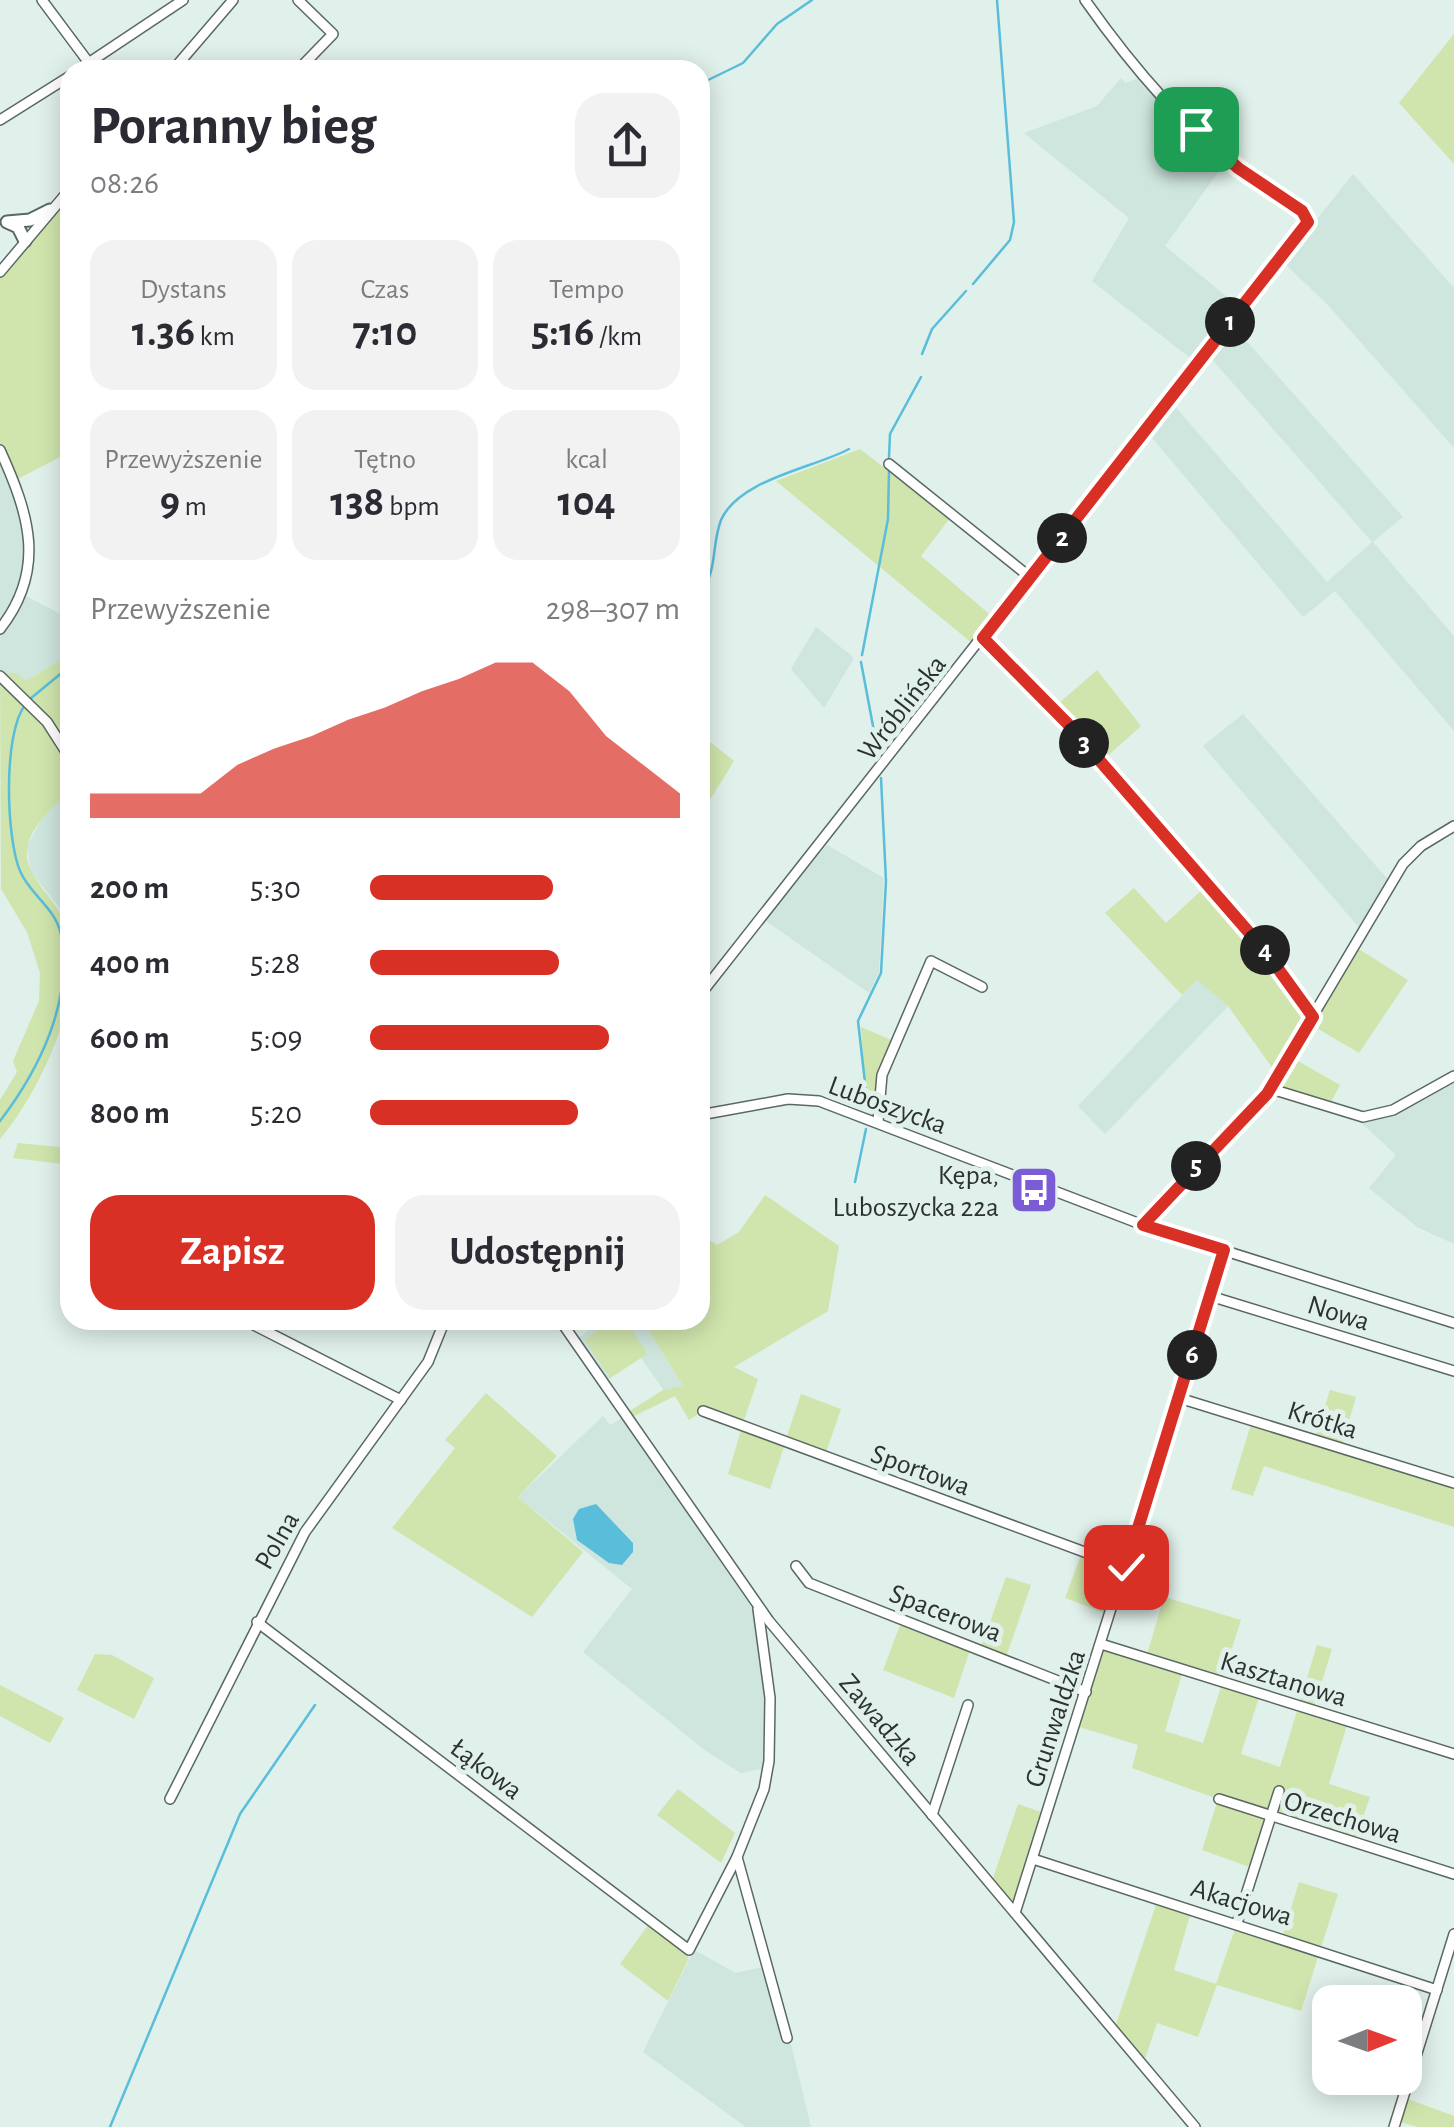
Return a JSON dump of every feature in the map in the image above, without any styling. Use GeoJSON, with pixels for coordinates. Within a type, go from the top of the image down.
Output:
{"type":"FeatureCollection","features":[{"type":"Feature","properties":{"kind":"main road"},"geometry":{"type":"LineString","coordinates":[[4,222],[50,210]]}},
{"type":"Feature","properties":{"kind":"main road"},"geometry":{"type":"LineString","coordinates":[[4,222],[18,227],[25,241]]}},
{"type":"Feature","properties":{"kind":"street"},"geometry":{"type":"LineString","coordinates":[[42,0],[87,60]]}},
{"type":"Feature","properties":{"kind":"street"},"geometry":{"type":"LineString","coordinates":[[92,60],[184,0]]}},
{"type":"Feature","properties":{"kind":"street"},"geometry":{"type":"LineString","coordinates":[[182,60],[232,0]]}},
{"type":"Feature","properties":{"kind":"street"},"geometry":{"type":"LineString","coordinates":[[298,0],[334,34],[308,60]]}},
{"type":"Feature","properties":{"kind":"street","name":"Wróblińska"},"geometry":{"type":"LineString","coordinates":[[710,982],[1308,222],[1302,211],[1238,168],[1196,129],[1128,59],[1085,0]]}},
{"type":"Feature","properties":{"kind":"street"},"geometry":{"type":"LineString","coordinates":[[0,120],[60,82]]}},
{"type":"Feature","properties":{"kind":"street"},"geometry":{"type":"LineString","coordinates":[[0,272],[60,200]]}},
{"type":"Feature","properties":{"kind":"street"},"geometry":{"type":"LineString","coordinates":[[0,450],[28,516],[31,555],[22,594],[0,630]]}},
{"type":"Feature","properties":{"kind":"street"},"geometry":{"type":"LineString","coordinates":[[888,464],[1031,578]]}},
{"type":"Feature","properties":{"kind":"street"},"geometry":{"type":"LineString","coordinates":[[983,638],[1067,723],[1266,952],[1313,1017]]}},
{"type":"Feature","properties":{"kind":"street"},"geometry":{"type":"LineString","coordinates":[[0,676],[38,712],[60,744]]}},
{"type":"Feature","properties":{"kind":"street"},"geometry":{"type":"LineString","coordinates":[[1143,1225],[1267,1094],[1403,864],[1421,846],[1454,826]]}},
{"type":"Feature","properties":{"kind":"street"},"geometry":{"type":"LineString","coordinates":[[878,1122],[882,1075],[932,962],[982,987]]}},
{"type":"Feature","properties":{"kind":"street"},"geometry":{"type":"LineString","coordinates":[[1267,1094],[1278,1091],[1363,1118],[1393,1110],[1454,1076]]}},
{"type":"Feature","properties":{"kind":"street","name":"Luboszycka"},"geometry":{"type":"LineString","coordinates":[[710,1113],[800,1098],[878,1122],[1143,1225],[1454,1323]]}},
{"type":"Feature","properties":{"kind":"street","name":"Grunwaldzka"},"geometry":{"type":"LineString","coordinates":[[1015,1913],[1224,1250]]}},
{"type":"Feature","properties":{"kind":"street","name":"Nowa"},"geometry":{"type":"LineString","coordinates":[[1210,1296],[1454,1371]]}},
{"type":"Feature","properties":{"kind":"street"},"geometry":{"type":"LineString","coordinates":[[264,1330],[400,1400]]}},
{"type":"Feature","properties":{"kind":"street","name":"Polna"},"geometry":{"type":"LineString","coordinates":[[170,1799],[310,1522],[432,1355],[442,1330]]}},
{"type":"Feature","properties":{"kind":"street","name":"Zawadzka"},"geometry":{"type":"LineString","coordinates":[[567,1330],[758,1607],[1195,2127]]}},
{"type":"Feature","properties":{"kind":"street","name":"Krótka"},"geometry":{"type":"LineString","coordinates":[[1179,1398],[1454,1483]]}},
{"type":"Feature","properties":{"kind":"street","name":"Sportowa"},"geometry":{"type":"LineString","coordinates":[[703,1411],[1126,1567]]}},
{"type":"Feature","properties":{"kind":"street","name":"Spacerowa"},"geometry":{"type":"LineString","coordinates":[[796,1566],[809,1583],[1086,1692]]}},
{"type":"Feature","properties":{"kind":"street"},"geometry":{"type":"LineString","coordinates":[[758,1607],[770,1698],[770,1761],[764,1789],[736,1857],[787,2038]]}},
{"type":"Feature","properties":{"kind":"street","name":"Łąkowa"},"geometry":{"type":"LineString","coordinates":[[258,1622],[689,1950],[736,1857]]}},
{"type":"Feature","properties":{"kind":"street","name":"Kasztanowa"},"geometry":{"type":"LineString","coordinates":[[1101,1644],[1454,1754]]}},
{"type":"Feature","properties":{"kind":"street"},"geometry":{"type":"LineString","coordinates":[[932,1815],[968,1705]]}},
{"type":"Feature","properties":{"kind":"street"},"geometry":{"type":"LineString","coordinates":[[1237,1924],[1279,1791]]}},
{"type":"Feature","properties":{"kind":"street","name":"Orzechowa"},"geometry":{"type":"LineString","coordinates":[[1219,1799],[1454,1874]]}},
{"type":"Feature","properties":{"kind":"street","name":"Akacjowa"},"geometry":{"type":"LineString","coordinates":[[1033,1859],[1436,1990]]}},
{"type":"Feature","properties":{"kind":"street"},"geometry":{"type":"LineString","coordinates":[[1394,2127],[1454,1934]]}},
{"type":"Feature","properties":{"kind":"shaded area"},"geometry":{"type":"Polygon","coordinates":[[[1121,78],[1125,83],[1137,79],[1224,164],[1165,246],[1238,306],[1194,361],[1092,281],[1129,218],[1024,133],[1097,106],[1121,78]]]}},
{"type":"Feature","properties":{"kind":"shaded area"},"geometry":{"type":"Polygon","coordinates":[[[1353,174],[1454,288],[1454,448],[1329,306],[1283,262],[1353,174]]]}},
{"type":"Feature","properties":{"kind":"shaded area"},"geometry":{"type":"Polygon","coordinates":[[[1234,327],[1403,517],[1373,542],[1454,636],[1454,731],[1335,591],[1303,617],[1149,434],[1173,404],[1327,582],[1372,542],[1210,357],[1234,327]]]}},
{"type":"Feature","properties":{"kind":"shaded area"},"geometry":{"type":"Polygon","coordinates":[[[0,450],[27,516],[22,594],[60,614],[60,660],[26,681],[0,673],[0,450]]]}},
{"type":"Feature","properties":{"kind":"shaded area"},"geometry":{"type":"Polygon","coordinates":[[[816,627],[854,658],[824,708],[791,669],[816,627]]]}},
{"type":"Feature","properties":{"kind":"shaded area"},"geometry":{"type":"Polygon","coordinates":[[[1243,714],[1391,883],[1362,931],[1203,746],[1243,714]]]}},
{"type":"Feature","properties":{"kind":"shaded area"},"geometry":{"type":"Polygon","coordinates":[[[60,801],[60,908],[31,872],[27,847],[42,818],[60,801]]]}},
{"type":"Feature","properties":{"kind":"shaded area"},"geometry":{"type":"Polygon","coordinates":[[[827,845],[884,878],[879,972],[869,993],[763,919],[827,845]]]}},
{"type":"Feature","properties":{"kind":"shaded area"},"geometry":{"type":"Polygon","coordinates":[[[1197,980],[1228,1006],[1105,1134],[1078,1106],[1197,980]]]}},
{"type":"Feature","properties":{"kind":"shaded area"},"geometry":{"type":"Polygon","coordinates":[[[1454,1076],[1454,1244],[1417,1227],[1369,1188],[1396,1155],[1355,1117],[1371,1117],[1454,1076]]]}},
{"type":"Feature","properties":{"kind":"shaded area"},"geometry":{"type":"Polygon","coordinates":[[[589,1330],[648,1330],[683,1386],[665,1392],[641,1358],[604,1382],[576,1340],[589,1330]]]}},
{"type":"Feature","properties":{"kind":"shaded area"},"geometry":{"type":"Polygon","coordinates":[[[603,1416],[610,1425],[626,1416],[758,1607],[770,1698],[765,1768],[741,1773],[706,1751],[583,1652],[632,1589],[518,1497],[603,1416]]]}},
{"type":"Feature","properties":{"kind":"shaded area"},"geometry":{"type":"Polygon","coordinates":[[[694,1950],[736,1973],[772,1965],[811,2127],[746,2127],[643,2052],[694,1950]]]}},
{"type":"Feature","properties":{"kind":"green space"},"geometry":{"type":"Polygon","coordinates":[[[1454,34],[1454,164],[1399,103],[1454,34]]]}},
{"type":"Feature","properties":{"kind":"green space"},"geometry":{"type":"Polygon","coordinates":[[[60,201],[60,457],[14,481],[0,450],[0,272],[60,201]]]}},
{"type":"Feature","properties":{"kind":"green space"},"geometry":{"type":"Polygon","coordinates":[[[860,449],[950,518],[921,556],[994,618],[973,644],[776,481],[860,449]]]}},
{"type":"Feature","properties":{"kind":"green space"},"geometry":{"type":"Polygon","coordinates":[[[60,660],[60,801],[35,829],[27,854],[32,872],[60,915],[60,1027],[33,1091],[0,1139],[0,1100],[17,1072],[13,1061],[39,1001],[40,973],[27,932],[1,889],[0,673],[15,673],[26,681],[60,660]]]}},
{"type":"Feature","properties":{"kind":"green space"},"geometry":{"type":"Polygon","coordinates":[[[1097,670],[1141,726],[1103,760],[1057,705],[1097,670]]]}},
{"type":"Feature","properties":{"kind":"green space"},"geometry":{"type":"Polygon","coordinates":[[[710,742],[734,761],[710,800],[710,742]]]}},
{"type":"Feature","properties":{"kind":"green space"},"geometry":{"type":"Polygon","coordinates":[[[1134,888],[1166,923],[1204,888],[1255,946],[1266,952],[1313,1016],[1354,946],[1408,980],[1359,1053],[1310,1024],[1291,1057],[1340,1085],[1328,1108],[1273,1091],[1278,1076],[1228,1006],[1197,980],[1182,995],[1105,913],[1134,888]]]}},
{"type":"Feature","properties":{"kind":"green space"},"geometry":{"type":"Polygon","coordinates":[[[861,1027],[896,1042],[882,1075],[878,1121],[867,1117],[861,1027]]]}},
{"type":"Feature","properties":{"kind":"green space"},"geometry":{"type":"Polygon","coordinates":[[[18,1143],[60,1147],[60,1164],[13,1158],[18,1143]]]}},
{"type":"Feature","properties":{"kind":"green space"},"geometry":{"type":"Polygon","coordinates":[[[765,1195],[839,1246],[828,1311],[734,1367],[758,1379],[742,1426],[785,1442],[801,1394],[841,1409],[824,1458],[785,1444],[770,1489],[728,1474],[742,1427],[703,1411],[689,1420],[675,1396],[628,1419],[625,1414],[663,1390],[683,1386],[648,1330],[710,1330],[710,1240],[717,1245],[739,1232],[765,1195]]]}},
{"type":"Feature","properties":{"kind":"green space"},"geometry":{"type":"Polygon","coordinates":[[[598,1330],[632,1330],[647,1354],[610,1378],[585,1340],[598,1330]]]}},
{"type":"Feature","properties":{"kind":"green space"},"geometry":{"type":"Polygon","coordinates":[[[1330,1390],[1356,1397],[1341,1448],[1454,1483],[1454,1527],[1264,1466],[1253,1496],[1231,1489],[1252,1421],[1315,1437],[1330,1390]]]}},
{"type":"Feature","properties":{"kind":"green space"},"geometry":{"type":"Polygon","coordinates":[[[486,1393],[557,1456],[518,1497],[583,1552],[532,1617],[392,1528],[455,1448],[445,1440],[486,1393]]]}},
{"type":"Feature","properties":{"kind":"green space"},"geometry":{"type":"Polygon","coordinates":[[[1082,1552],[1125,1567],[1111,1615],[1065,1598],[1082,1552]]]}},
{"type":"Feature","properties":{"kind":"green space"},"geometry":{"type":"Polygon","coordinates":[[[1006,1577],[1031,1585],[1005,1660],[980,1650],[1006,1577]]]}},
{"type":"Feature","properties":{"kind":"green space"},"geometry":{"type":"Polygon","coordinates":[[[1164,1597],[1241,1620],[1222,1679],[1153,1662],[1182,1674],[1165,1731],[1203,1743],[1221,1687],[1260,1694],[1241,1754],[1280,1767],[1317,1645],[1332,1649],[1313,1710],[1348,1722],[1329,1784],[1370,1797],[1354,1843],[1272,1818],[1255,1869],[1202,1850],[1218,1799],[1132,1768],[1138,1745],[1076,1726],[1101,1644],[1146,1658],[1164,1597]]]}},
{"type":"Feature","properties":{"kind":"green space"},"geometry":{"type":"Polygon","coordinates":[[[902,1620],[971,1647],[954,1698],[883,1670],[902,1620]]]}},
{"type":"Feature","properties":{"kind":"green space"},"geometry":{"type":"Polygon","coordinates":[[[95,1654],[112,1655],[154,1678],[134,1719],[77,1690],[95,1654]]]}},
{"type":"Feature","properties":{"kind":"green space"},"geometry":{"type":"Polygon","coordinates":[[[0,1685],[64,1718],[50,1743],[0,1716],[0,1685]]]}},
{"type":"Feature","properties":{"kind":"green space"},"geometry":{"type":"Polygon","coordinates":[[[678,1789],[735,1833],[721,1863],[657,1815],[678,1789]]]}},
{"type":"Feature","properties":{"kind":"green space"},"geometry":{"type":"Polygon","coordinates":[[[1018,1804],[1047,1814],[1015,1913],[991,1884],[1018,1804]]]}},
{"type":"Feature","properties":{"kind":"green space"},"geometry":{"type":"Polygon","coordinates":[[[1299,1882],[1338,1894],[1301,2011],[1217,1985],[1198,2037],[1157,2023],[1143,2065],[1114,2030],[1158,1899],[1192,1909],[1174,1970],[1216,1984],[1237,1923],[1282,1938],[1299,1882]]]}},
{"type":"Feature","properties":{"kind":"green space"},"geometry":{"type":"Polygon","coordinates":[[[651,1921],[689,1958],[668,2001],[620,1964],[651,1921]]]}},
{"type":"Feature","properties":{"kind":"green space"},"geometry":{"type":"Polygon","coordinates":[[[1408,2099],[1454,2116],[1454,2127],[1418,2127],[1400,2122],[1408,2099]]]}},
{"type":"Feature","properties":{"kind":"water"},"geometry":{"type":"Polygon","coordinates":[[[596,1504],[633,1543],[633,1552],[622,1565],[609,1563],[577,1540],[573,1519],[579,1509],[596,1504]]]}},
{"type":"Feature","properties":{"kind":"waterway"},"geometry":{"type":"LineString","coordinates":[[710,79],[743,63],[777,24],[812,0]]}},
{"type":"Feature","properties":{"kind":"waterway"},"geometry":{"type":"LineString","coordinates":[[973,284],[1010,240],[1014,222],[997,0]]}},
{"type":"Feature","properties":{"kind":"waterway"},"geometry":{"type":"LineString","coordinates":[[922,354],[932,329],[966,291]]}},
{"type":"Feature","properties":{"kind":"waterway"},"geometry":{"type":"LineString","coordinates":[[889,457],[890,434],[921,377]]}},
{"type":"Feature","properties":{"kind":"waterway"},"geometry":{"type":"LineString","coordinates":[[710,573],[718,530],[730,506],[760,485],[849,449]]}},
{"type":"Feature","properties":{"kind":"waterway"},"geometry":{"type":"LineString","coordinates":[[862,655],[888,519],[889,471]]}},
{"type":"Feature","properties":{"kind":"waterway"},"geometry":{"type":"LineString","coordinates":[[861,662],[879,758]]}},
{"type":"Feature","properties":{"kind":"waterway"},"geometry":{"type":"LineString","coordinates":[[30,699],[60,674]]}},
{"type":"Feature","properties":{"kind":"waterway"},"geometry":{"type":"LineString","coordinates":[[25,705],[18,719],[10,761],[15,855],[20,871],[60,932]]}},
{"type":"Feature","properties":{"kind":"waterway"},"geometry":{"type":"LineString","coordinates":[[868,1109],[858,1021],[881,973],[886,881],[881,778]]}},
{"type":"Feature","properties":{"kind":"waterway"},"geometry":{"type":"LineString","coordinates":[[0,1121],[40,1057],[60,995]]}},
{"type":"Feature","properties":{"kind":"waterway"},"geometry":{"type":"LineString","coordinates":[[855,1182],[866,1129]]}},
{"type":"Feature","properties":{"kind":"waterway"},"geometry":{"type":"LineString","coordinates":[[110,2127],[240,1814],[315,1705]]}},
{"type":"Feature","properties":{"kind":"place","name":"Kępa, Luboszycka 22a"},"geometry":{"type":"Point","coordinates":[1034,1190]}},
{"type":"Feature","properties":{"kind":"route"},"geometry":{"type":"LineString","coordinates":[[1126,1567],[1224,1250],[1143,1225],[1145,1219],[1267,1094],[1313,1017],[1311,1008],[1266,952],[1067,723],[1053,714],[983,638],[1308,222],[1302,211],[1238,168],[1196,129]]}}]}
